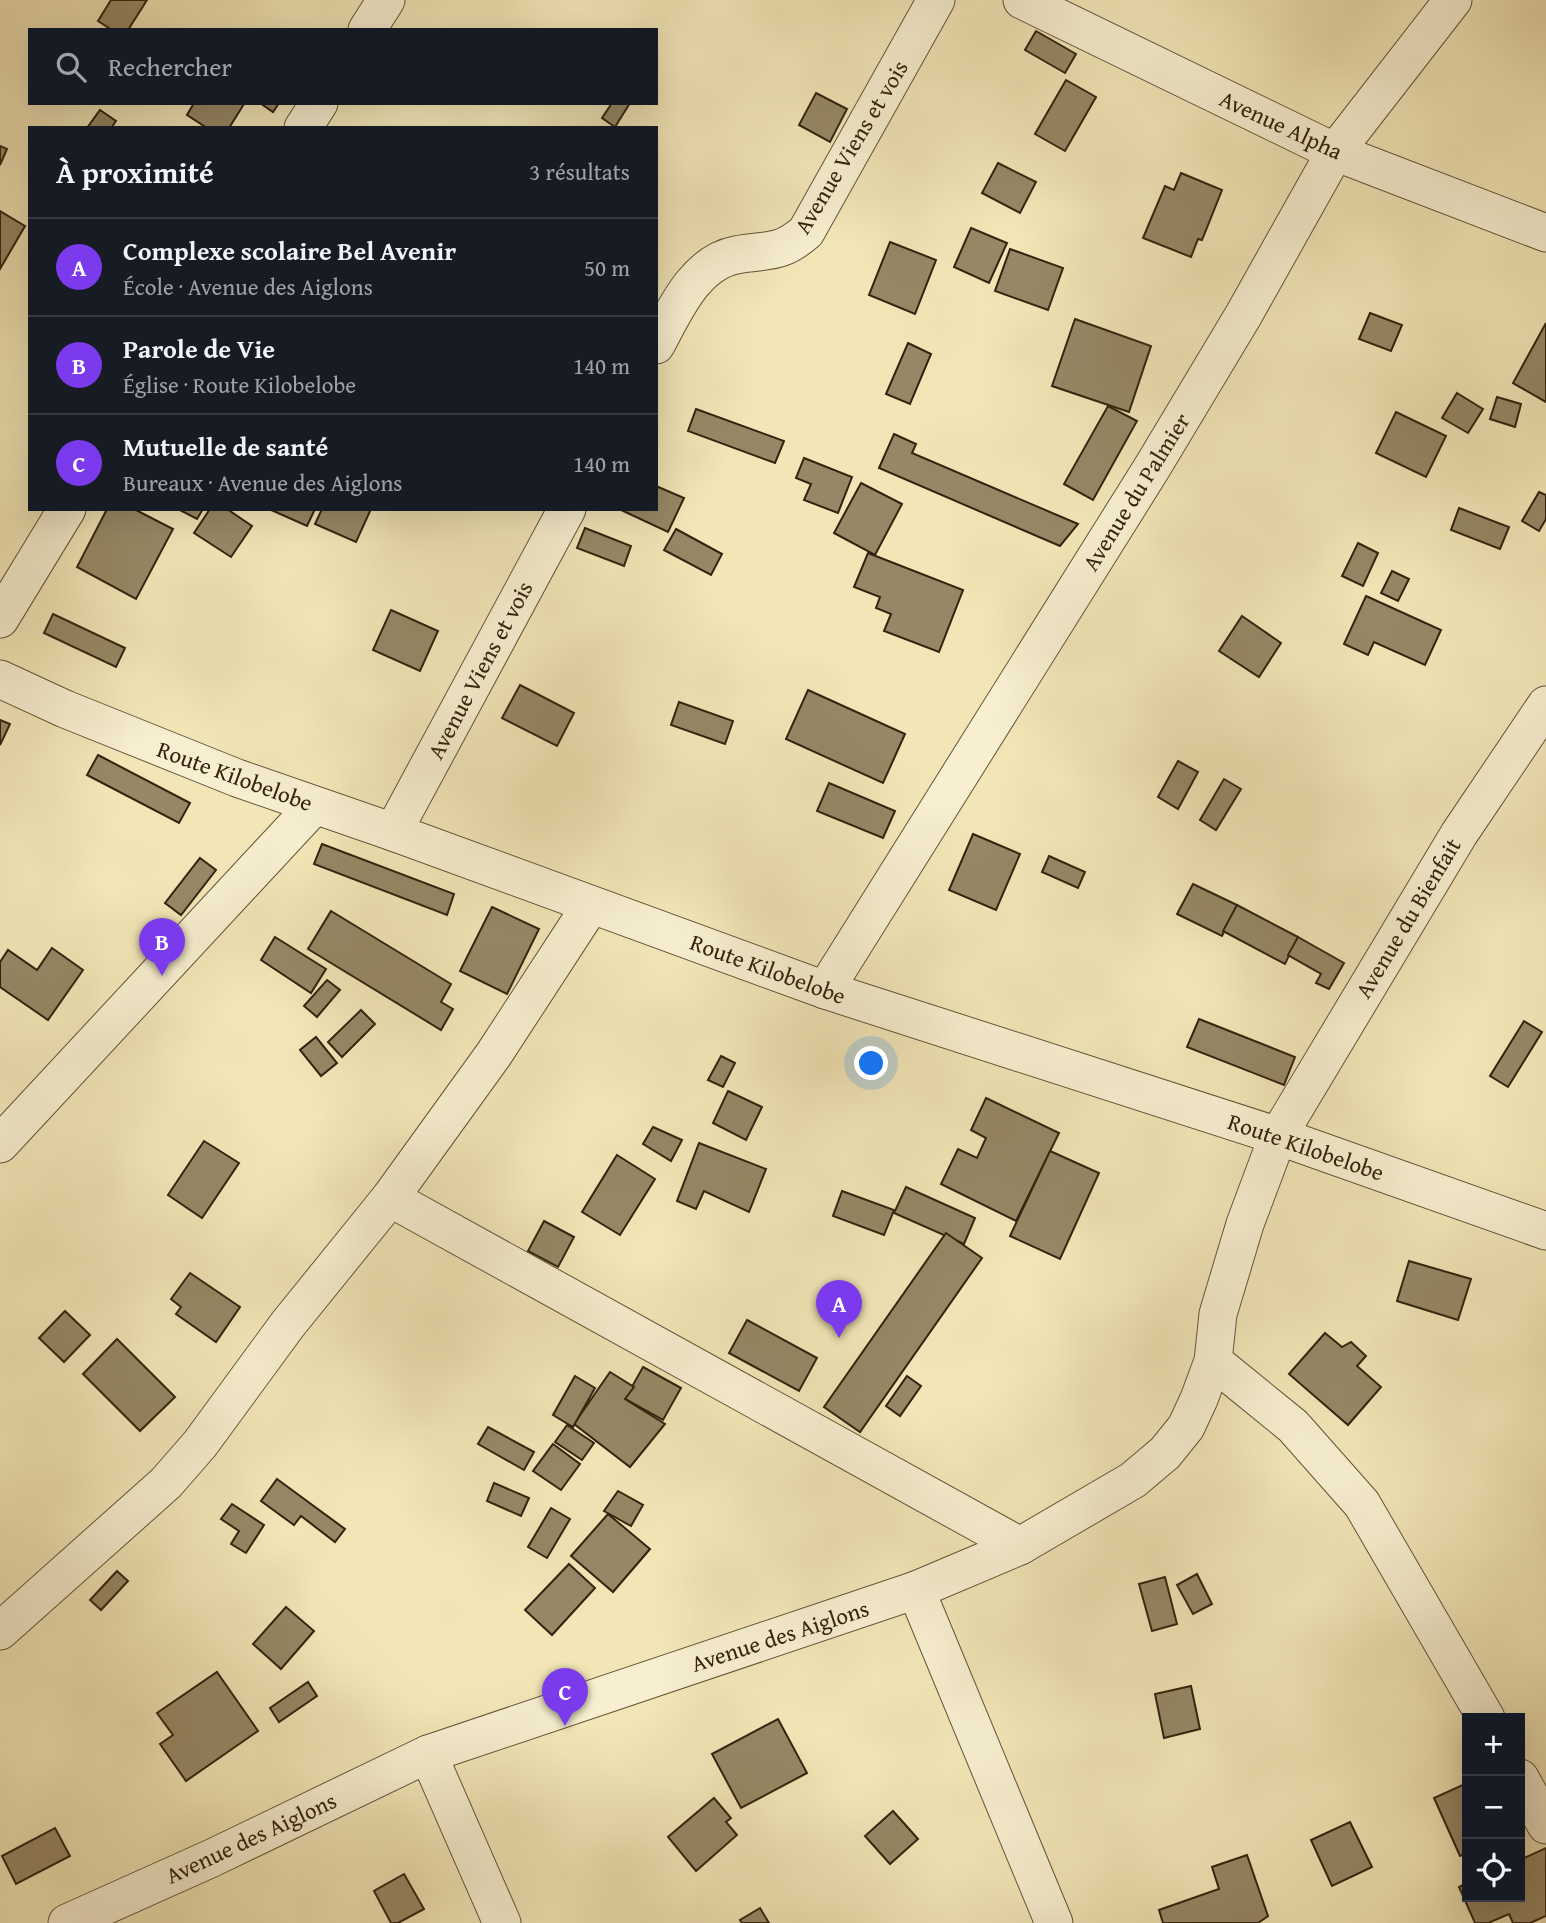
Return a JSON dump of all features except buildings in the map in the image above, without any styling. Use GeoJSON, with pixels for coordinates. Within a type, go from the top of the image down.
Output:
{"type":"FeatureCollection","features":[{"type":"Feature","properties":{"kind":"street"},"geometry":{"type":"LineString","coordinates":[[368,28],[386,0]]}},
{"type":"Feature","properties":{"kind":"street","name":"Avenue Viens et vois"},"geometry":{"type":"LineString","coordinates":[[658,342],[694,282],[713,264],[733,255],[789,246],[806,232],[936,0]]}},
{"type":"Feature","properties":{"kind":"street","name":"Avenue Alpha"},"geometry":{"type":"LineString","coordinates":[[1022,0],[1335,152],[1546,233]]}},
{"type":"Feature","properties":{"kind":"street","name":"Avenue du Palmier"},"geometry":{"type":"LineString","coordinates":[[825,990],[1153,466],[1243,316],[1335,152],[1454,0]]}},
{"type":"Feature","properties":{"kind":"street"},"geometry":{"type":"LineString","coordinates":[[304,126],[318,105]]}},
{"type":"Feature","properties":{"kind":"street"},"geometry":{"type":"LineString","coordinates":[[0,619],[66,511]]}},
{"type":"Feature","properties":{"kind":"street","name":"Avenue Viens et vois"},"geometry":{"type":"LineString","coordinates":[[393,832],[566,511]]}},
{"type":"Feature","properties":{"kind":"street","name":"Route Kilobelobe"},"geometry":{"type":"LineString","coordinates":[[0,679],[151,746],[825,990],[1278,1136],[1546,1231]]}},
{"type":"Feature","properties":{"kind":"street","name":"Avenue du Bienfait"},"geometry":{"type":"LineString","coordinates":[[1278,1136],[1459,834],[1546,705]]}},
{"type":"Feature","properties":{"kind":"street"},"geometry":{"type":"LineString","coordinates":[[0,1143],[314,806]]}},
{"type":"Feature","properties":{"kind":"street"},"geometry":{"type":"LineString","coordinates":[[0,1631],[166,1483],[200,1444],[288,1324],[390,1198],[494,1054],[592,905]]}},
{"type":"Feature","properties":{"kind":"street","name":"Avenue des Aiglons"},"geometry":{"type":"LineString","coordinates":[[67,1923],[212,1858],[428,1754],[916,1590],[1020,1546],[1133,1480],[1165,1453],[1186,1427],[1213,1361],[1218,1314],[1245,1224],[1278,1136]]}},
{"type":"Feature","properties":{"kind":"street"},"geometry":{"type":"LineString","coordinates":[[390,1198],[1020,1546]]}},
{"type":"Feature","properties":{"kind":"street"},"geometry":{"type":"LineString","coordinates":[[1213,1361],[1293,1426],[1362,1504],[1483,1713]]}},
{"type":"Feature","properties":{"kind":"street"},"geometry":{"type":"LineString","coordinates":[[916,1590],[1054,1923]]}},
{"type":"Feature","properties":{"kind":"street"},"geometry":{"type":"LineString","coordinates":[[428,1754],[502,1923]]}},
{"type":"Feature","properties":{"kind":"street"},"geometry":{"type":"LineString","coordinates":[[1525,1787],[1546,1825]]}},
{"type":"Feature","properties":{"kind":"place","name":"Parole de Vie"},"geometry":{"type":"Point","coordinates":[162,976]}},
{"type":"Feature","properties":{"kind":"place","name":"Complexe scolaire Bel Avenir"},"geometry":{"type":"Point","coordinates":[839,1338]}},
{"type":"Feature","properties":{"kind":"place","name":"Mutuelle de santé"},"geometry":{"type":"Point","coordinates":[565,1726]}}]}
